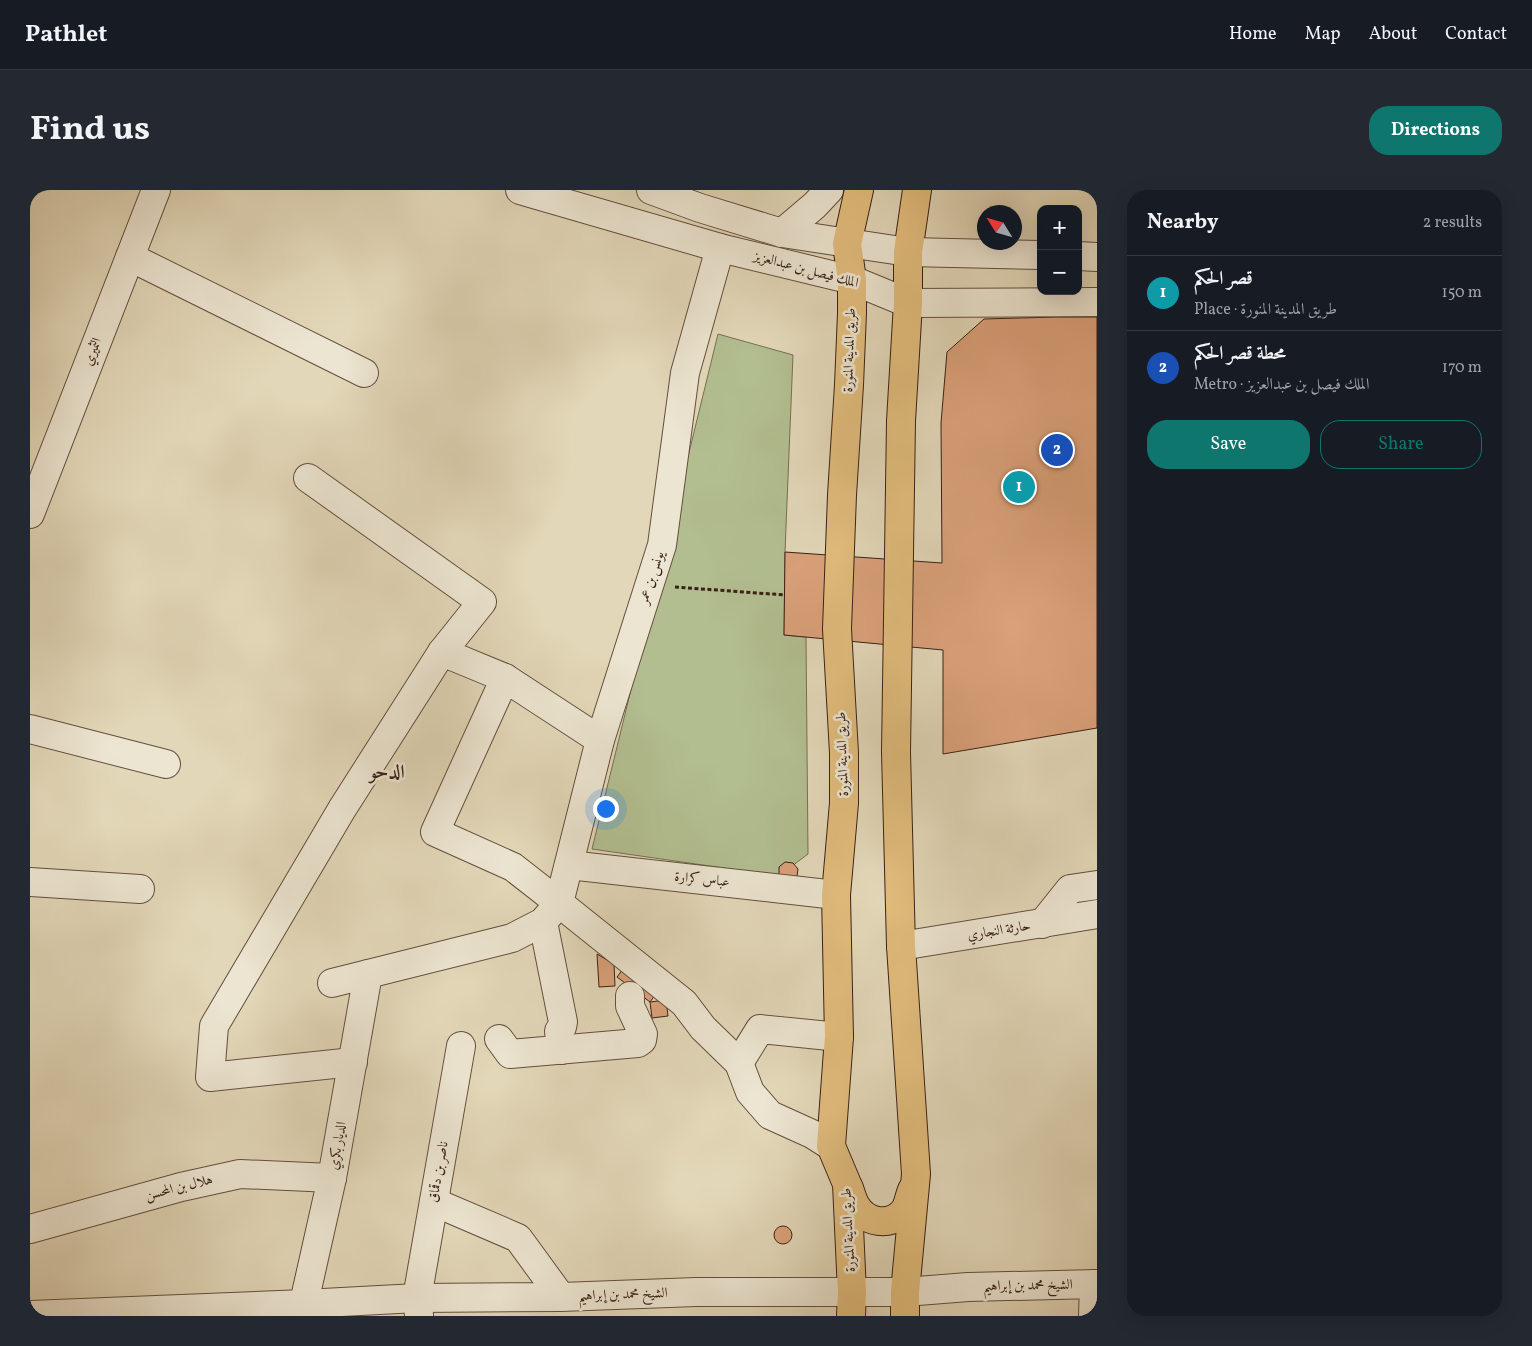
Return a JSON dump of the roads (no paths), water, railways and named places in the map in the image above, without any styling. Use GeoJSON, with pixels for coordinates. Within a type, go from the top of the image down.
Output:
{"type":"FeatureCollection","features":[{"type":"Feature","properties":{"kind":"main road","name":"طريق المدينة المنورة"},"geometry":{"type":"LineString","coordinates":[[851,1304],[847,1184],[831,1146],[839,1037],[836,895],[844,795],[844,753],[837,629],[842,495],[849,385],[852,280],[848,244],[859,190]]}},
{"type":"Feature","properties":{"kind":"main road"},"geometry":{"type":"LineString","coordinates":[[905,1304],[916,1174],[900,946],[896,752],[901,420],[908,303],[908,252],[917,190]]}},
{"type":"Feature","properties":{"kind":"main road"},"geometry":{"type":"LineString","coordinates":[[847,1184],[856,1206],[862,1214],[879,1222],[889,1221],[905,1211],[916,1174]]}},
{"type":"Feature","properties":{"kind":"street","name":"الثميري"},"geometry":{"type":"LineString","coordinates":[[30,514],[156,190]]}},
{"type":"Feature","properties":{"kind":"street","name":"الملك فيصل بن عبدالعزيز"},"geometry":{"type":"LineString","coordinates":[[520,190],[720,248],[852,280],[908,303],[1097,302]]}},
{"type":"Feature","properties":{"kind":"street"},"geometry":{"type":"LineString","coordinates":[[651,190],[700,208],[782,233],[908,252],[1037,255]]}},
{"type":"Feature","properties":{"kind":"street"},"geometry":{"type":"LineString","coordinates":[[782,233],[815,205],[829,190]]}},
{"type":"Feature","properties":{"kind":"street","name":"يونس بن عمر"},"geometry":{"type":"LineString","coordinates":[[551,912],[569,865],[600,740],[662,545],[685,373],[720,248]]}},
{"type":"Feature","properties":{"kind":"street"},"geometry":{"type":"LineString","coordinates":[[1082,256],[1097,257]]}},
{"type":"Feature","properties":{"kind":"street"},"geometry":{"type":"LineString","coordinates":[[130,257],[364,373]]}},
{"type":"Feature","properties":{"kind":"street"},"geometry":{"type":"LineString","coordinates":[[308,478],[482,602],[442,652],[342,809],[214,1026],[210,1077],[353,1062]]}},
{"type":"Feature","properties":{"kind":"street"},"geometry":{"type":"LineString","coordinates":[[442,652],[505,678],[600,740]]}},
{"type":"Feature","properties":{"kind":"street"},"geometry":{"type":"LineString","coordinates":[[505,678],[435,832],[512,867],[551,912],[684,1003],[704,1028],[739,1064],[750,1092],[770,1115],[812,1134],[831,1146]]}},
{"type":"Feature","properties":{"kind":"street"},"geometry":{"type":"LineString","coordinates":[[30,729],[166,764]]}},
{"type":"Feature","properties":{"kind":"street","name":"عباس كرارة"},"geometry":{"type":"LineString","coordinates":[[569,865],[836,895]]}},
{"type":"Feature","properties":{"kind":"street"},"geometry":{"type":"LineString","coordinates":[[30,882],[140,890]]}},
{"type":"Feature","properties":{"kind":"street"},"geometry":{"type":"LineString","coordinates":[[1042,924],[1070,889],[1097,884]]}},
{"type":"Feature","properties":{"kind":"street"},"geometry":{"type":"LineString","coordinates":[[332,983],[512,938],[551,912]]}},
{"type":"Feature","properties":{"kind":"street"},"geometry":{"type":"LineString","coordinates":[[551,912],[563,1022],[559,1032],[561,1050]]}},
{"type":"Feature","properties":{"kind":"street","name":"حارثة النجاري"},"geometry":{"type":"LineString","coordinates":[[900,946],[1097,914]]}},
{"type":"Feature","properties":{"kind":"street","name":"الديار بكري"},"geometry":{"type":"LineString","coordinates":[[303,1310],[332,1178],[368,974]]}},
{"type":"Feature","properties":{"kind":"street"},"geometry":{"type":"LineString","coordinates":[[499,1039],[510,1054],[638,1043],[642,1040],[643,1034],[630,1006],[630,996]]}},
{"type":"Feature","properties":{"kind":"street"},"geometry":{"type":"LineString","coordinates":[[739,1064],[760,1029],[839,1037]]}},
{"type":"Feature","properties":{"kind":"street","name":"ناصر بن دقماق"},"geometry":{"type":"LineString","coordinates":[[418,1307],[461,1046]]}},
{"type":"Feature","properties":{"kind":"street","name":"هلال بن المحسن"},"geometry":{"type":"LineString","coordinates":[[30,1230],[181,1187],[240,1174],[332,1178]]}},
{"type":"Feature","properties":{"kind":"street"},"geometry":{"type":"LineString","coordinates":[[434,1202],[518,1238],[561,1298]]}},
{"type":"Feature","properties":{"kind":"street"},"geometry":{"type":"LineString","coordinates":[[1093,1316],[1096,1284]]}},
{"type":"Feature","properties":{"kind":"street","name":"الشيخ محمد بن إبراهيم"},"geometry":{"type":"LineString","coordinates":[[30,1315],[418,1307],[561,1298],[693,1304],[905,1304],[968,1287],[1096,1284]]}},
{"type":"Feature","properties":{"kind":"place","name":"محطة قصر الحكم"},"geometry":{"type":"Point","coordinates":[1057,450]}},
{"type":"Feature","properties":{"kind":"place","name":"قصر الحكم"},"geometry":{"type":"Point","coordinates":[1019,487]}},
{"type":"Feature","properties":{"kind":"district","name":"الدحو"},"geometry":{"type":"Point","coordinates":[387,773]}}]}
